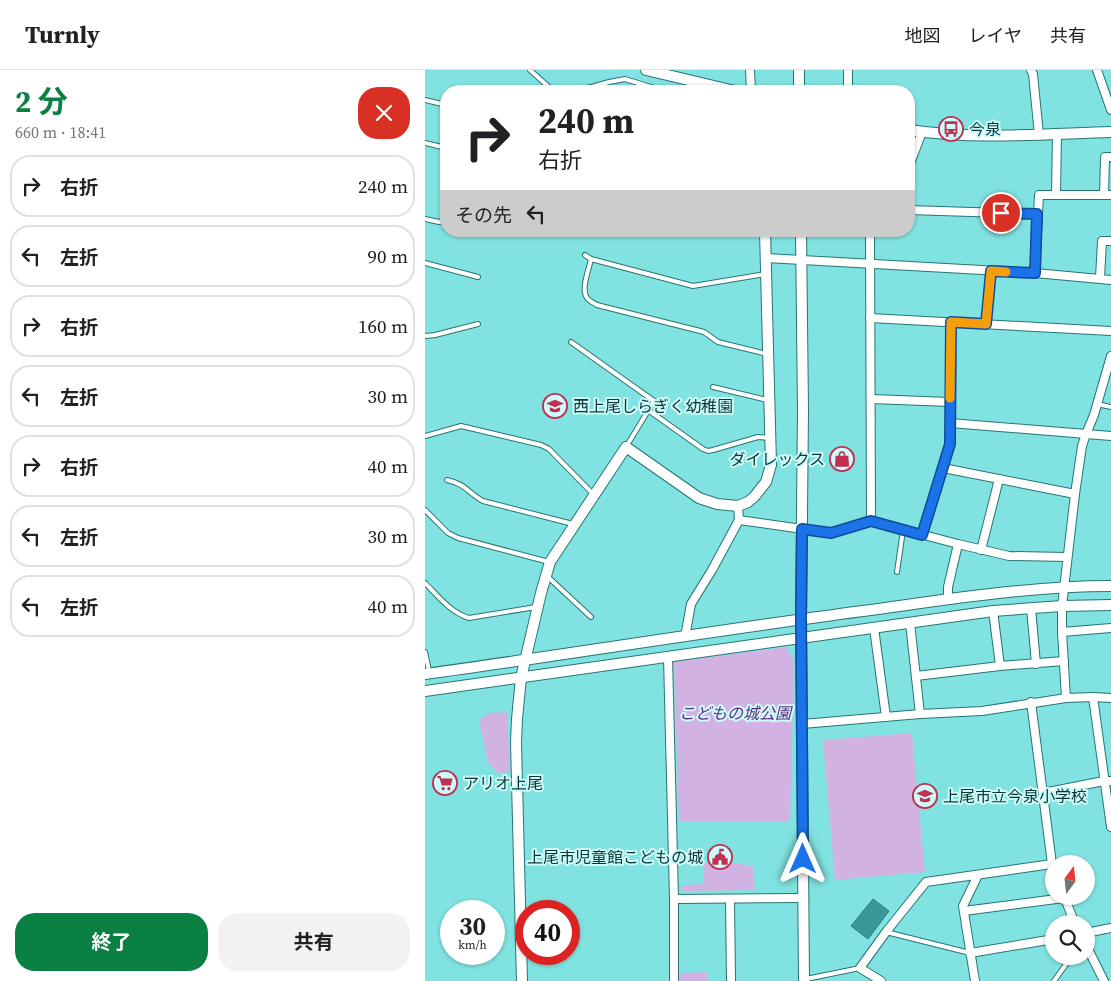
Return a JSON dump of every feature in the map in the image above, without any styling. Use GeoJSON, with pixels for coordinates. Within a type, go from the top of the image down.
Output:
{"type":"FeatureCollection","features":[{"type":"Feature","properties":{"kind":"street"},"geometry":{"type":"LineString","coordinates":[[646,70],[710,85]]}},
{"type":"Feature","properties":{"kind":"street"},"geometry":{"type":"LineString","coordinates":[[750,70],[751,85]]}},
{"type":"Feature","properties":{"kind":"street"},"geometry":{"type":"LineString","coordinates":[[799,70],[799,85]]}},
{"type":"Feature","properties":{"kind":"street"},"geometry":{"type":"LineString","coordinates":[[848,70],[848,85]]}},
{"type":"Feature","properties":{"kind":"street"},"geometry":{"type":"LineString","coordinates":[[1031,70],[1039,135]]}},
{"type":"Feature","properties":{"kind":"street"},"geometry":{"type":"LineString","coordinates":[[1097,70],[1108,89],[1111,110]]}},
{"type":"Feature","properties":{"kind":"street"},"geometry":{"type":"LineString","coordinates":[[915,131],[967,136],[1111,132]]}},
{"type":"Feature","properties":{"kind":"street"},"geometry":{"type":"LineString","coordinates":[[915,150],[922,132]]}},
{"type":"Feature","properties":{"kind":"street"},"geometry":{"type":"LineString","coordinates":[[1056,194],[1057,134]]}},
{"type":"Feature","properties":{"kind":"street"},"geometry":{"type":"LineString","coordinates":[[1035,273],[1039,194],[1108,195],[1105,157],[1111,157]]}},
{"type":"Feature","properties":{"kind":"street"},"geometry":{"type":"LineString","coordinates":[[915,210],[1037,214]]}},
{"type":"Feature","properties":{"kind":"street"},"geometry":{"type":"LineString","coordinates":[[522,981],[517,719],[521,678],[537,607],[550,562],[626,447],[699,498],[717,504],[738,506],[748,502],[766,482],[771,465],[765,237]]}},
{"type":"Feature","properties":{"kind":"street"},"geometry":{"type":"LineString","coordinates":[[801,237],[803,980]]}},
{"type":"Feature","properties":{"kind":"street"},"geometry":{"type":"LineString","coordinates":[[869,237],[871,521]]}},
{"type":"Feature","properties":{"kind":"street"},"geometry":{"type":"LineString","coordinates":[[1100,278],[1102,241],[1111,241]]}},
{"type":"Feature","properties":{"kind":"street"},"geometry":{"type":"LineString","coordinates":[[765,258],[1035,273],[1111,280]]}},
{"type":"Feature","properties":{"kind":"street"},"geometry":{"type":"LineString","coordinates":[[986,324],[991,271]]}},
{"type":"Feature","properties":{"kind":"street"},"geometry":{"type":"LineString","coordinates":[[870,318],[1111,331]]}},
{"type":"Feature","properties":{"kind":"street"},"geometry":{"type":"LineString","coordinates":[[922,535],[950,444],[951,322]]}},
{"type":"Feature","properties":{"kind":"street"},"geometry":{"type":"LineString","coordinates":[[1066,698],[1062,606],[1075,494],[1086,434],[1108,377],[1111,356]]}},
{"type":"Feature","properties":{"kind":"street"},"geometry":{"type":"LineString","coordinates":[[871,399],[950,402]]}},
{"type":"Feature","properties":{"kind":"street"},"geometry":{"type":"LineString","coordinates":[[950,423],[1111,436]]}},
{"type":"Feature","properties":{"kind":"street"},"geometry":{"type":"LineString","coordinates":[[943,468],[1075,494]]}},
{"type":"Feature","properties":{"kind":"street"},"geometry":{"type":"LineString","coordinates":[[981,550],[999,479]]}},
{"type":"Feature","properties":{"kind":"street"},"geometry":{"type":"LineString","coordinates":[[685,637],[691,604],[739,520],[738,506]]}},
{"type":"Feature","properties":{"kind":"street"},"geometry":{"type":"LineString","coordinates":[[739,520],[831,533],[871,521],[1009,556],[1067,557]]}},
{"type":"Feature","properties":{"kind":"street"},"geometry":{"type":"LineString","coordinates":[[948,599],[948,587],[958,544]]}},
{"type":"Feature","properties":{"kind":"street"},"geometry":{"type":"LineString","coordinates":[[427,673],[995,593],[1063,587],[1111,586]]}},
{"type":"Feature","properties":{"kind":"street"},"geometry":{"type":"LineString","coordinates":[[425,691],[993,611],[1111,605]]}},
{"type":"Feature","properties":{"kind":"street"},"geometry":{"type":"LineString","coordinates":[[1031,608],[1036,664]]}},
{"type":"Feature","properties":{"kind":"street"},"geometry":{"type":"LineString","coordinates":[[993,611],[1000,666]]}},
{"type":"Feature","properties":{"kind":"street"},"geometry":{"type":"LineString","coordinates":[[910,623],[920,714]]}},
{"type":"Feature","properties":{"kind":"street"},"geometry":{"type":"LineString","coordinates":[[874,628],[886,717]]}},
{"type":"Feature","properties":{"kind":"street"},"geometry":{"type":"LineString","coordinates":[[1062,632],[1111,628]]}},
{"type":"Feature","properties":{"kind":"street"},"geometry":{"type":"LineString","coordinates":[[668,657],[675,981]]}},
{"type":"Feature","properties":{"kind":"street"},"geometry":{"type":"LineString","coordinates":[[916,676],[1064,661]]}},
{"type":"Feature","properties":{"kind":"street"},"geometry":{"type":"LineString","coordinates":[[1093,697],[1108,781],[1111,827]]}},
{"type":"Feature","properties":{"kind":"street"},"geometry":{"type":"LineString","coordinates":[[802,724],[920,714],[983,711],[1066,698],[1111,698]]}},
{"type":"Feature","properties":{"kind":"street"},"geometry":{"type":"LineString","coordinates":[[1031,702],[1051,855]]}},
{"type":"Feature","properties":{"kind":"street"},"geometry":{"type":"LineString","coordinates":[[1043,792],[1108,781]]}},
{"type":"Feature","properties":{"kind":"street"},"geometry":{"type":"LineString","coordinates":[[881,981],[860,968],[926,882],[1045,868]]}},
{"type":"Feature","properties":{"kind":"street"},"geometry":{"type":"LineString","coordinates":[[975,981],[963,906],[977,875]]}},
{"type":"Feature","properties":{"kind":"street"},"geometry":{"type":"LineString","coordinates":[[674,899],[803,898]]}},
{"type":"Feature","properties":{"kind":"street"},"geometry":{"type":"LineString","coordinates":[[730,899],[731,981]]}},
{"type":"Feature","properties":{"kind":"street"},"geometry":{"type":"LineString","coordinates":[[964,911],[1045,900]]}},
{"type":"Feature","properties":{"kind":"street"},"geometry":{"type":"LineString","coordinates":[[1095,931],[1111,928]]}},
{"type":"Feature","properties":{"kind":"street"},"geometry":{"type":"LineString","coordinates":[[970,953],[1045,940]]}},
{"type":"Feature","properties":{"kind":"street"},"geometry":{"type":"LineString","coordinates":[[1095,964],[1103,981]]}},
{"type":"Feature","properties":{"kind":"lane"},"geometry":{"type":"LineString","coordinates":[[530,70],[547,85]]}},
{"type":"Feature","properties":{"kind":"lane"},"geometry":{"type":"LineString","coordinates":[[598,85],[625,79],[644,85]]}},
{"type":"Feature","properties":{"kind":"lane"},"geometry":{"type":"LineString","coordinates":[[425,100],[440,104]]}},
{"type":"Feature","properties":{"kind":"lane"},"geometry":{"type":"LineString","coordinates":[[425,143],[440,147]]}},
{"type":"Feature","properties":{"kind":"lane"},"geometry":{"type":"LineString","coordinates":[[425,219],[440,222]]}},
{"type":"Feature","properties":{"kind":"lane"},"geometry":{"type":"LineString","coordinates":[[585,255],[591,259],[693,286],[766,274]]}},
{"type":"Feature","properties":{"kind":"lane"},"geometry":{"type":"LineString","coordinates":[[591,259],[584,289],[588,300],[704,332],[718,342],[768,354]]}},
{"type":"Feature","properties":{"kind":"lane"},"geometry":{"type":"LineString","coordinates":[[425,263],[478,277]]}},
{"type":"Feature","properties":{"kind":"lane"},"geometry":{"type":"LineString","coordinates":[[425,336],[478,324]]}},
{"type":"Feature","properties":{"kind":"lane"},"geometry":{"type":"LineString","coordinates":[[571,342],[654,400],[626,447]]}},
{"type":"Feature","properties":{"kind":"lane"},"geometry":{"type":"LineString","coordinates":[[713,387],[769,400]]}},
{"type":"Feature","properties":{"kind":"lane"},"geometry":{"type":"LineString","coordinates":[[1097,404],[1111,407]]}},
{"type":"Feature","properties":{"kind":"lane"},"geometry":{"type":"LineString","coordinates":[[648,410],[703,449],[713,450],[758,437],[770,438]]}},
{"type":"Feature","properties":{"kind":"lane"},"geometry":{"type":"LineString","coordinates":[[425,436],[461,426],[541,445],[549,449],[594,495]]}},
{"type":"Feature","properties":{"kind":"lane"},"geometry":{"type":"LineString","coordinates":[[447,480],[461,484],[483,501],[574,524]]}},
{"type":"Feature","properties":{"kind":"lane"},"geometry":{"type":"LineString","coordinates":[[425,510],[448,533],[459,538],[550,562]]}},
{"type":"Feature","properties":{"kind":"lane"},"geometry":{"type":"LineString","coordinates":[[897,572],[903,530]]}},
{"type":"Feature","properties":{"kind":"lane"},"geometry":{"type":"LineString","coordinates":[[546,575],[591,617]]}},
{"type":"Feature","properties":{"kind":"lane"},"geometry":{"type":"LineString","coordinates":[[425,583],[454,611],[461,616],[469,618],[537,607]]}},
{"type":"Feature","properties":{"kind":"lane"},"geometry":{"type":"LineString","coordinates":[[425,652],[427,673]]}},
{"type":"Feature","properties":{"kind":"lane"},"geometry":{"type":"LineString","coordinates":[[886,932],[970,953]]}},
{"type":"Feature","properties":{"kind":"lane"},"geometry":{"type":"LineString","coordinates":[[1054,981],[1066,965]]}},
{"type":"Feature","properties":{"kind":"lane"},"geometry":{"type":"LineString","coordinates":[[803,980],[860,968]]}},
{"type":"Feature","properties":{"kind":"green space","name":"こどもの城公園"},"geometry":{"type":"Polygon","coordinates":[[[786,647],[794,660],[790,821],[679,822],[674,662],[786,647]]]}},
{"type":"Feature","properties":{"kind":"green space"},"geometry":{"type":"Polygon","coordinates":[[[507,712],[510,772],[498,773],[488,763],[479,720],[489,713],[507,712]]]}},
{"type":"Feature","properties":{"kind":"green space"},"geometry":{"type":"Polygon","coordinates":[[[912,733],[925,872],[835,880],[823,740],[912,733]]]}},
{"type":"Feature","properties":{"kind":"green space"},"geometry":{"type":"Polygon","coordinates":[[[704,863],[743,863],[744,866],[753,866],[755,890],[681,891],[681,885],[704,884],[704,863]]]}},
{"type":"Feature","properties":{"kind":"green space"},"geometry":{"type":"Polygon","coordinates":[[[708,972],[708,981],[680,981],[680,973],[708,972]]]}},
{"type":"Feature","properties":{"kind":"water"},"geometry":{"type":"Polygon","coordinates":[[[873,899],[889,911],[868,939],[851,926],[873,899]]]}},
{"type":"Feature","properties":{"kind":"slow traffic"},"geometry":{"type":"LineString","coordinates":[[950,398],[951,322],[986,324],[991,271],[1006,272]]}},
{"type":"Feature","properties":{"kind":"place","name":"今泉"},"geometry":{"type":"Point","coordinates":[951,129]}},
{"type":"Feature","properties":{"kind":"place","name":"西上尾しらぎく幼稚園"},"geometry":{"type":"Point","coordinates":[555,406]}},
{"type":"Feature","properties":{"kind":"place","name":"ダイレックス"},"geometry":{"type":"Point","coordinates":[842,459]}},
{"type":"Feature","properties":{"kind":"place","name":"アリオ上尾"},"geometry":{"type":"Point","coordinates":[445,783]}},
{"type":"Feature","properties":{"kind":"place","name":"上尾市立今泉小学校"},"geometry":{"type":"Point","coordinates":[925,796]}},
{"type":"Feature","properties":{"kind":"place","name":"上尾市児童館こどもの城"},"geometry":{"type":"Point","coordinates":[720,857]}},
{"type":"Feature","properties":{"kind":"route"},"geometry":{"type":"LineString","coordinates":[[803,859],[802,529],[831,533],[871,521],[922,535],[950,444],[951,322],[986,324],[991,271],[1035,273],[1037,214],[1001,213]]}}]}
